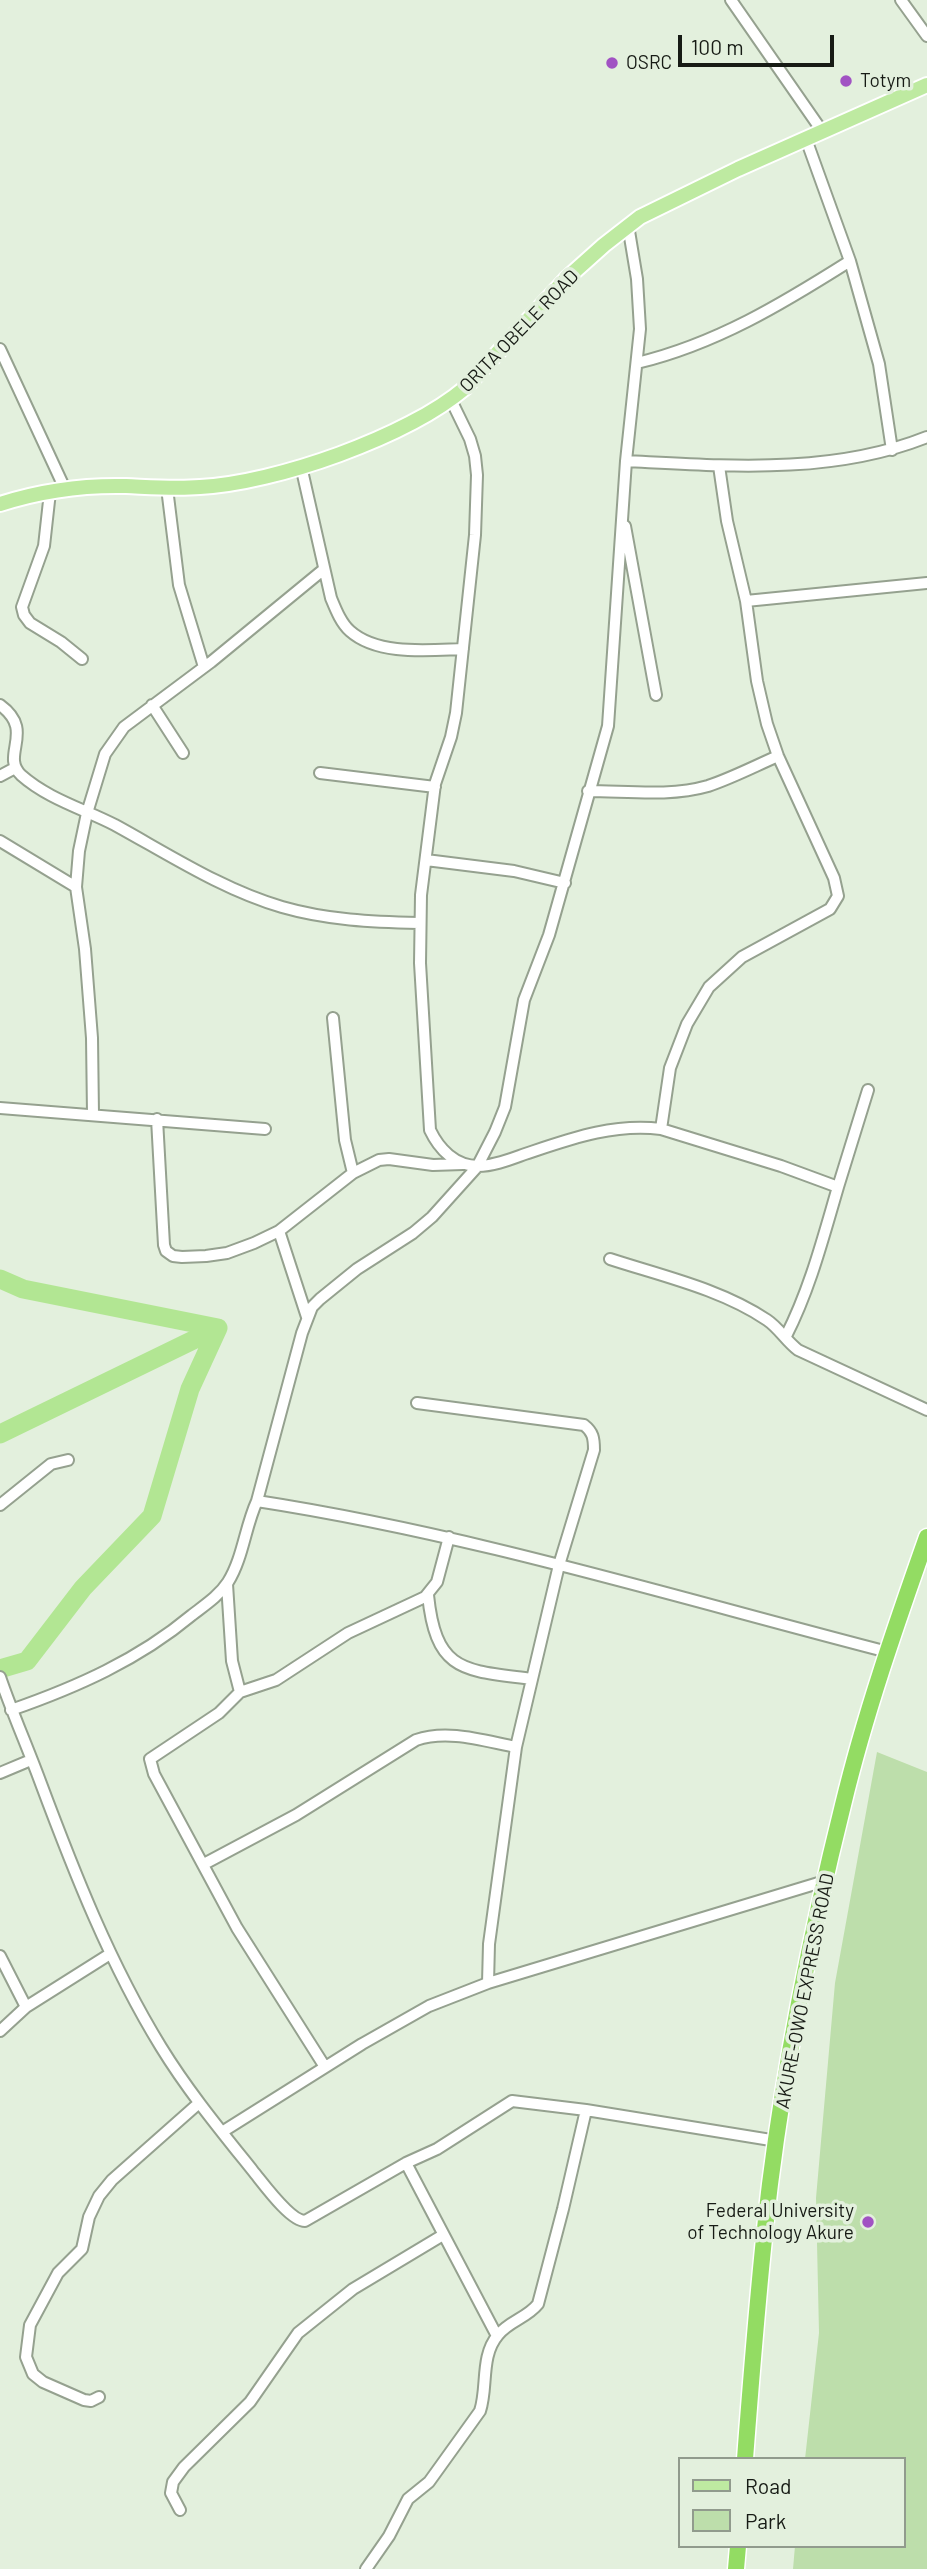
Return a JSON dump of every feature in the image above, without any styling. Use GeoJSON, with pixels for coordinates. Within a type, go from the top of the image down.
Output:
{"type":"FeatureCollection","features":[{"type":"Feature","properties":{"kind":"highway","name":"AKURE-OWO EXPRESS ROAD"},"geometry":{"type":"LineString","coordinates":[[745,2457],[756,2319],[777,2141],[794,2031],[843,1803],[888,1652],[922,1567],[927,1537]]}},
{"type":"Feature","properties":{"kind":"highway"},"geometry":{"type":"LineString","coordinates":[[736,2569],[738,2548]]}},
{"type":"Feature","properties":{"kind":"main road","name":"ORITA OBELE ROAD"},"geometry":{"type":"LineString","coordinates":[[0,504],[65,489],[124,486],[202,487],[246,482],[301,466],[398,429],[451,400],[512,340],[566,279],[628,225],[690,191],[927,85]]}},
{"type":"Feature","properties":{"kind":"street"},"geometry":{"type":"LineString","coordinates":[[731,0],[822,131]]}},
{"type":"Feature","properties":{"kind":"street"},"geometry":{"type":"LineString","coordinates":[[901,0],[927,36]]}},
{"type":"Feature","properties":{"kind":"street"},"geometry":{"type":"LineString","coordinates":[[806,139],[850,261],[879,364],[892,450]]}},
{"type":"Feature","properties":{"kind":"street"},"geometry":{"type":"LineString","coordinates":[[11,1710],[60,1693],[135,1656],[172,1632],[227,1584],[235,1569],[244,1533],[257,1501],[312,1307],[334,1287],[432,1217],[477,1167],[495,1132],[505,1107],[524,1000],[565,883],[588,791],[608,726],[626,461],[640,311],[628,225]]}},
{"type":"Feature","properties":{"kind":"street"},"geometry":{"type":"LineString","coordinates":[[637,363],[663,357],[724,334],[792,298],[850,261]]}},
{"type":"Feature","properties":{"kind":"street"},"geometry":{"type":"LineString","coordinates":[[0,349],[65,489]]}},
{"type":"Feature","properties":{"kind":"street"},"geometry":{"type":"LineString","coordinates":[[451,400],[470,439],[477,475],[475,536],[456,713],[435,787],[419,923],[430,1130],[437,1145],[445,1154],[477,1167],[505,1161],[589,1133],[643,1127],[661,1129],[781,1166],[838,1187]]}},
{"type":"Feature","properties":{"kind":"street"},"geometry":{"type":"LineString","coordinates":[[626,461],[719,466],[806,464],[892,450],[927,437]]}},
{"type":"Feature","properties":{"kind":"street"},"geometry":{"type":"LineString","coordinates":[[301,466],[331,598],[340,618],[351,632],[364,640],[386,647],[420,650],[463,649]]}},
{"type":"Feature","properties":{"kind":"street"},"geometry":{"type":"LineString","coordinates":[[661,1129],[670,1068],[687,1024],[709,987],[742,957],[830,909],[838,896],[834,878],[778,756],[767,724],[757,681],[746,601],[727,521],[719,466]]}},
{"type":"Feature","properties":{"kind":"street"},"geometry":{"type":"LineString","coordinates":[[167,488],[179,585],[204,667]]}},
{"type":"Feature","properties":{"kind":"street"},"geometry":{"type":"LineString","coordinates":[[50,492],[44,546],[22,607],[30,623],[61,642],[82,660]]}},
{"type":"Feature","properties":{"kind":"street"},"geometry":{"type":"LineString","coordinates":[[623,513],[656,695]]}},
{"type":"Feature","properties":{"kind":"street"},"geometry":{"type":"LineString","coordinates":[[93,1114],[91,1026],[85,949],[76,887],[79,851],[87,813],[106,754],[124,727],[204,667],[323,570]]}},
{"type":"Feature","properties":{"kind":"street"},"geometry":{"type":"LineString","coordinates":[[746,601],[927,583]]}},
{"type":"Feature","properties":{"kind":"street"},"geometry":{"type":"LineString","coordinates":[[0,705],[15,721],[18,732],[12,756],[19,774],[172,858],[279,906],[355,921],[419,923]]}},
{"type":"Feature","properties":{"kind":"street"},"geometry":{"type":"LineString","coordinates":[[152,705],[183,753]]}},
{"type":"Feature","properties":{"kind":"street"},"geometry":{"type":"LineString","coordinates":[[588,791],[691,789],[707,786],[778,756]]}},
{"type":"Feature","properties":{"kind":"street"},"geometry":{"type":"LineString","coordinates":[[0,776],[15,768]]}},
{"type":"Feature","properties":{"kind":"street"},"geometry":{"type":"LineString","coordinates":[[320,773],[435,787]]}},
{"type":"Feature","properties":{"kind":"street"},"geometry":{"type":"LineString","coordinates":[[0,841],[76,887]]}},
{"type":"Feature","properties":{"kind":"street"},"geometry":{"type":"LineString","coordinates":[[426,860],[514,871],[565,883]]}},
{"type":"Feature","properties":{"kind":"street"},"geometry":{"type":"LineString","coordinates":[[333,1018],[345,1140],[353,1173]]}},
{"type":"Feature","properties":{"kind":"street"},"geometry":{"type":"LineString","coordinates":[[786,1336],[798,1313],[816,1264],[868,1090]]}},
{"type":"Feature","properties":{"kind":"street"},"geometry":{"type":"LineString","coordinates":[[0,1108],[265,1129]]}},
{"type":"Feature","properties":{"kind":"street"},"geometry":{"type":"LineString","coordinates":[[157,1119],[166,1251],[173,1256],[227,1254],[279,1231],[353,1173],[379,1160],[433,1165],[465,1164]]}},
{"type":"Feature","properties":{"kind":"street"},"geometry":{"type":"LineString","coordinates":[[279,1231],[307,1317]]}},
{"type":"Feature","properties":{"kind":"street"},"geometry":{"type":"LineString","coordinates":[[610,1259],[730,1301],[767,1320],[798,1350],[927,1410]]}},
{"type":"Feature","properties":{"kind":"street"},"geometry":{"type":"LineString","coordinates":[[417,1403],[584,1425],[591,1430],[594,1439],[594,1450],[559,1565],[516,1747],[489,1944],[488,1983]]}},
{"type":"Feature","properties":{"kind":"street"},"geometry":{"type":"LineString","coordinates":[[0,1505],[51,1464],[68,1460]]}},
{"type":"Feature","properties":{"kind":"street"},"geometry":{"type":"LineString","coordinates":[[257,1501],[450,1537],[888,1652]]}},
{"type":"Feature","properties":{"kind":"street"},"geometry":{"type":"LineString","coordinates":[[325,2067],[237,1928],[154,1774],[150,1759],[219,1713],[240,1692],[268,1684],[348,1633],[428,1595],[437,1582],[450,1537]]}},
{"type":"Feature","properties":{"kind":"street"},"geometry":{"type":"LineString","coordinates":[[227,1584],[232,1661],[240,1692]]}},
{"type":"Feature","properties":{"kind":"street"},"geometry":{"type":"LineString","coordinates":[[428,1595],[430,1620],[436,1640],[446,1654],[474,1672],[531,1679]]}},
{"type":"Feature","properties":{"kind":"street"},"geometry":{"type":"LineString","coordinates":[[0,1677],[110,1954],[162,2048],[199,2103],[266,2187],[300,2221],[305,2221],[406,2163],[437,2149],[513,2101],[777,2141]]}},
{"type":"Feature","properties":{"kind":"street"},"geometry":{"type":"LineString","coordinates":[[204,1864],[296,1815],[416,1740],[429,1735],[516,1747]]}},
{"type":"Feature","properties":{"kind":"street"},"geometry":{"type":"LineString","coordinates":[[0,1773],[31,1760]]}},
{"type":"Feature","properties":{"kind":"street"},"geometry":{"type":"LineString","coordinates":[[222,2132],[429,2006],[488,1983],[825,1881]]}},
{"type":"Feature","properties":{"kind":"street"},"geometry":{"type":"LineString","coordinates":[[0,2031],[26,2007],[110,1954]]}},
{"type":"Feature","properties":{"kind":"street"},"geometry":{"type":"LineString","coordinates":[[0,1956],[26,2007]]}},
{"type":"Feature","properties":{"kind":"street"},"geometry":{"type":"LineString","coordinates":[[99,2397],[92,2401],[84,2400],[43,2382],[33,2374],[26,2357],[30,2325],[58,2273],[82,2249],[89,2217],[99,2196],[112,2180],[199,2103]]}},
{"type":"Feature","properties":{"kind":"street"},"geometry":{"type":"LineString","coordinates":[[366,2569],[390,2536],[408,2499],[429,2482],[480,2411],[483,2402],[483,2378],[497,2336],[531,2313],[538,2304],[564,2209],[586,2110]]}},
{"type":"Feature","properties":{"kind":"street"},"geometry":{"type":"LineString","coordinates":[[406,2163],[497,2336]]}},
{"type":"Feature","properties":{"kind":"street"},"geometry":{"type":"LineString","coordinates":[[180,2510],[171,2493],[173,2482],[184,2467],[250,2402],[298,2333],[317,2315],[353,2289],[443,2235]]}},
{"type":"Feature","properties":{"kind":"green space","name":"Federal University of Technology Akure"},"geometry":{"type":"Polygon","coordinates":[[[877,1752],[927,1772],[927,2569],[793,2569],[795,2548],[906,2548],[906,2457],[805,2457],[819,2333],[816,2198],[835,1983],[877,1752]]]}},
{"type":"Feature","properties":{"kind":"waterway"},"geometry":{"type":"LineString","coordinates":[[0,1279],[23,1289],[218,1328],[190,1389],[152,1516],[83,1588],[27,1661],[0,1669]]}},
{"type":"Feature","properties":{"kind":"waterway"},"geometry":{"type":"LineString","coordinates":[[0,1434],[218,1328]]}},
{"type":"Feature","properties":{"kind":"place","name":"OSRC"},"geometry":{"type":"Point","coordinates":[612,63]}},
{"type":"Feature","properties":{"kind":"place","name":"Totym"},"geometry":{"type":"Point","coordinates":[846,81]}},
{"type":"Feature","properties":{"kind":"place","name":"Federal University of Technology Akure"},"geometry":{"type":"Point","coordinates":[868,2222]}}]}
